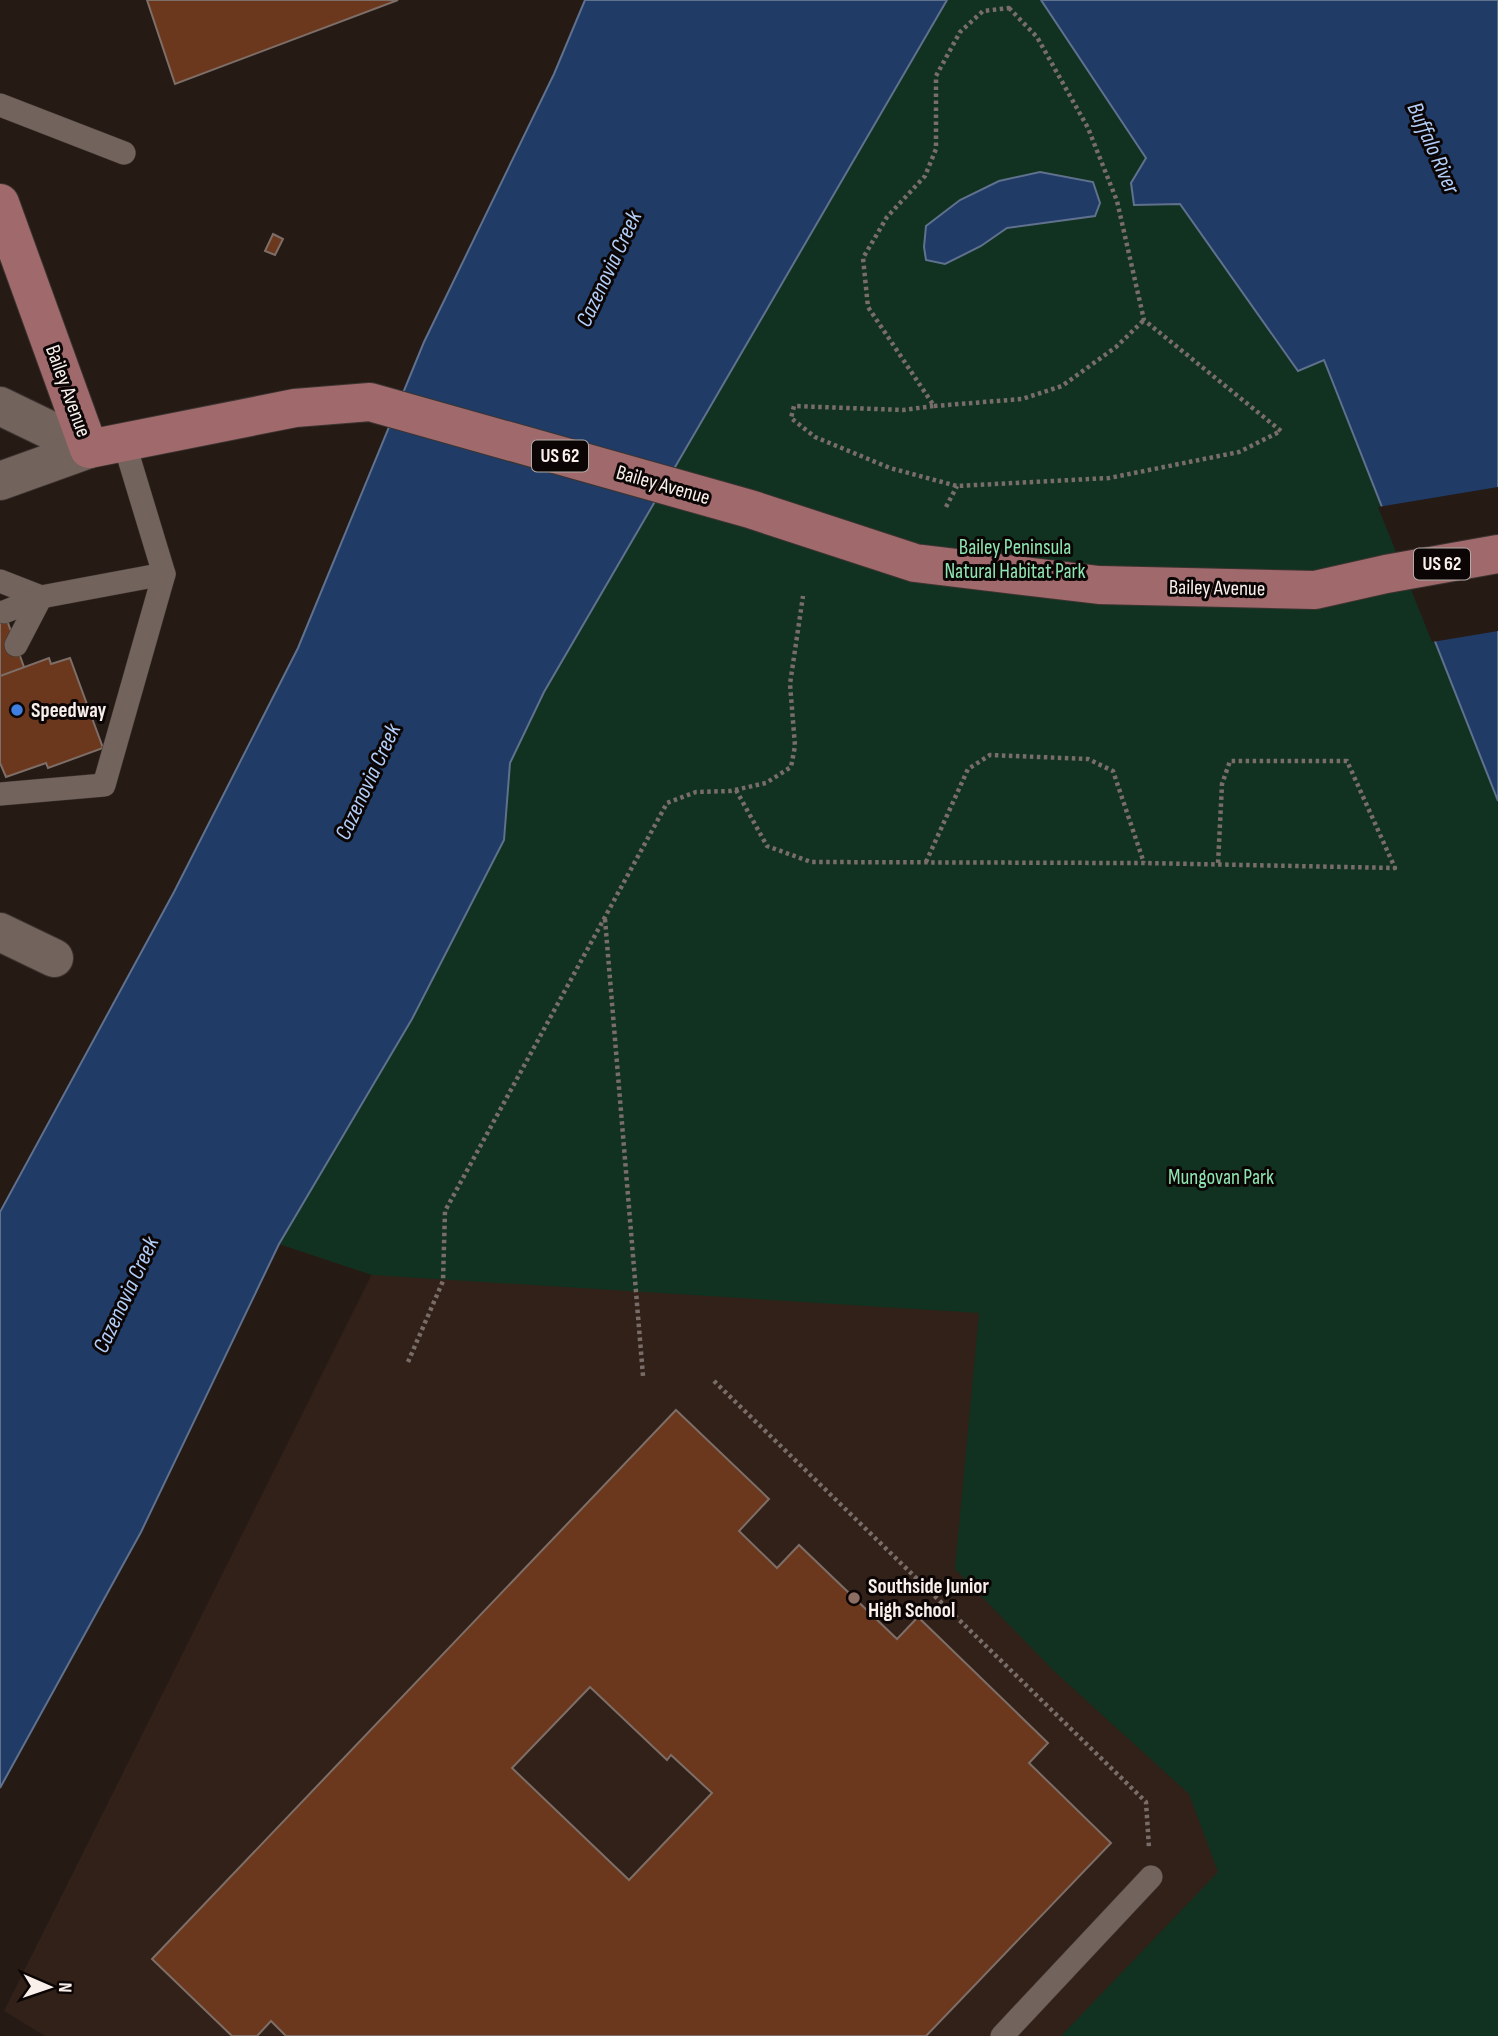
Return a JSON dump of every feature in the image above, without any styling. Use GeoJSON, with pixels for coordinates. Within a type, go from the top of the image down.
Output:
{"type":"FeatureCollection","features":[{"type":"Feature","properties":{"kind":"main road","name":"Bailey Avenue"},"geometry":{"type":"LineString","coordinates":[[0,203],[106,446],[295,408],[370,402],[750,509],[915,563],[1100,585],[1315,590],[1498,554]]}},
{"type":"Feature","properties":{"kind":"street"},"geometry":{"type":"LineString","coordinates":[[0,406],[106,446]]}},
{"type":"Feature","properties":{"kind":"street"},"geometry":{"type":"LineString","coordinates":[[0,481],[106,446]]}},
{"type":"Feature","properties":{"kind":"street"},"geometry":{"type":"LineString","coordinates":[[0,932],[54,958]]}},
{"type":"Feature","properties":{"kind":"lane"},"geometry":{"type":"LineString","coordinates":[[0,105],[124,153]]}},
{"type":"Feature","properties":{"kind":"lane"},"geometry":{"type":"LineString","coordinates":[[0,794],[104,785],[164,574],[106,446]]}},
{"type":"Feature","properties":{"kind":"lane"},"geometry":{"type":"LineString","coordinates":[[4,612],[41,597],[164,574]]}},
{"type":"Feature","properties":{"kind":"lane"},"geometry":{"type":"LineString","coordinates":[[0,581],[41,597]]}},
{"type":"Feature","properties":{"kind":"lane"},"geometry":{"type":"LineString","coordinates":[[16,645],[41,597]]}},
{"type":"Feature","properties":{"kind":"lane"},"geometry":{"type":"LineString","coordinates":[[1002,2036],[1151,1877]]}},
{"type":"Feature","properties":{"kind":"path"},"geometry":{"type":"LineString","coordinates":[[934,406],[868,307],[863,258],[887,217],[925,176],[936,149],[936,76],[960,32],[983,11],[1009,8],[1037,37],[1088,128],[1117,201],[1144,320],[1281,431],[1239,452],[1109,478],[957,486],[890,468],[815,437],[791,418],[794,406],[903,410],[1022,399],[1062,386],[1116,347],[1144,320]]}},
{"type":"Feature","properties":{"kind":"path"},"geometry":{"type":"LineString","coordinates":[[946,507],[957,486]]}},
{"type":"Feature","properties":{"kind":"path"},"geometry":{"type":"LineString","coordinates":[[408,1362],[443,1281],[445,1212],[667,803],[696,792],[736,790],[766,783],[791,767],[795,746],[790,684],[803,596]]}},
{"type":"Feature","properties":{"kind":"path"},"geometry":{"type":"LineString","coordinates":[[926,863],[968,769],[990,755],[1088,759],[1113,771],[1144,863]]}},
{"type":"Feature","properties":{"kind":"path"},"geometry":{"type":"LineString","coordinates":[[736,790],[767,846],[811,862],[1144,863],[1395,868],[1347,761],[1230,761],[1223,784],[1218,864]]}},
{"type":"Feature","properties":{"kind":"path"},"geometry":{"type":"LineString","coordinates":[[605,918],[643,1376]]}},
{"type":"Feature","properties":{"kind":"path"},"geometry":{"type":"LineString","coordinates":[[715,1381],[1146,1802],[1151,1877]]}},
{"type":"Feature","properties":{"kind":"shaded area","name":"Southside Junior High School"},"geometry":{"type":"Polygon","coordinates":[[[510,763],[889,898],[1498,2036],[45,2036],[4,2011],[371,1276],[412,1019],[504,840],[510,763]]]}},
{"type":"Feature","properties":{"kind":"green space"},"geometry":{"type":"Polygon","coordinates":[[[947,0],[1041,0],[1146,158],[1131,183],[1180,204],[1297,371],[1324,360],[1498,801],[1498,2036],[1061,2036],[1218,1872],[1189,1794],[1054,1671],[955,1569],[979,1313],[372,1275],[279,1244],[412,1019],[504,840],[510,763],[544,692],[947,0]]]}},
{"type":"Feature","properties":{"kind":"water","name":"Cazenovia Creek"},"geometry":{"type":"Polygon","coordinates":[[[585,0],[947,0],[544,692],[510,763],[504,840],[412,1019],[279,1244],[141,1532],[0,1788],[0,1212],[174,892],[298,648],[424,342],[554,74],[585,0]]]}},
{"type":"Feature","properties":{"kind":"water","name":"Buffalo River"},"geometry":{"type":"Polygon","coordinates":[[[1041,0],[1498,0],[1498,801],[1324,360],[1298,371],[1180,204],[1134,205],[1131,183],[1146,158],[1041,0]]]}},
{"type":"Feature","properties":{"kind":"water"},"geometry":{"type":"Polygon","coordinates":[[[1040,172],[1093,182],[1100,203],[1095,216],[1007,228],[981,246],[945,264],[926,260],[926,226],[960,200],[999,181],[1040,172]]]}},
{"type":"Feature","properties":{"kind":"pier"},"geometry":{"type":"Polygon","coordinates":[[[1498,487],[1498,631],[1432,642],[1378,507],[1498,487]]]}},
{"type":"Feature","properties":{"kind":"building"},"geometry":{"type":"Polygon","coordinates":[[[147,0],[398,0],[175,84],[147,0]]]}},
{"type":"Feature","properties":{"kind":"building"},"geometry":{"type":"Polygon","coordinates":[[[273,234],[283,239],[275,255],[265,251],[273,234]]]}},
{"type":"Feature","properties":{"kind":"building"},"geometry":{"type":"Polygon","coordinates":[[[0,601],[28,678],[0,689],[0,601]]]}},
{"type":"Feature","properties":{"kind":"building"},"geometry":{"type":"Polygon","coordinates":[[[49,658],[51,664],[70,658],[103,748],[48,768],[46,763],[6,777],[0,763],[0,676],[49,658]]]}},
{"type":"Feature","properties":{"kind":"building"},"geometry":{"type":"Polygon","coordinates":[[[676,1410],[769,1499],[739,1531],[777,1568],[799,1545],[897,1639],[918,1617],[1048,1743],[1029,1763],[1111,1843],[926,2036],[286,2036],[271,2021],[257,2036],[232,2036],[152,1959],[676,1410]],[[590,1687],[512,1768],[629,1880],[712,1793],[671,1755],[667,1760],[590,1687]]]}},
{"type":"Feature","properties":{"kind":"place","name":"Speedway"},"geometry":{"type":"Point","coordinates":[17,710]}},
{"type":"Feature","properties":{"kind":"place","name":"Southside Junior High School"},"geometry":{"type":"Point","coordinates":[854,1598]}},
{"type":"Feature","properties":{"kind":"park label","name":"Bailey Peninsula Natural Habitat Park"},"geometry":{"type":"Point","coordinates":[1015,559]}},
{"type":"Feature","properties":{"kind":"park label","name":"Mungovan Park"},"geometry":{"type":"Point","coordinates":[1221,1177]}}]}
